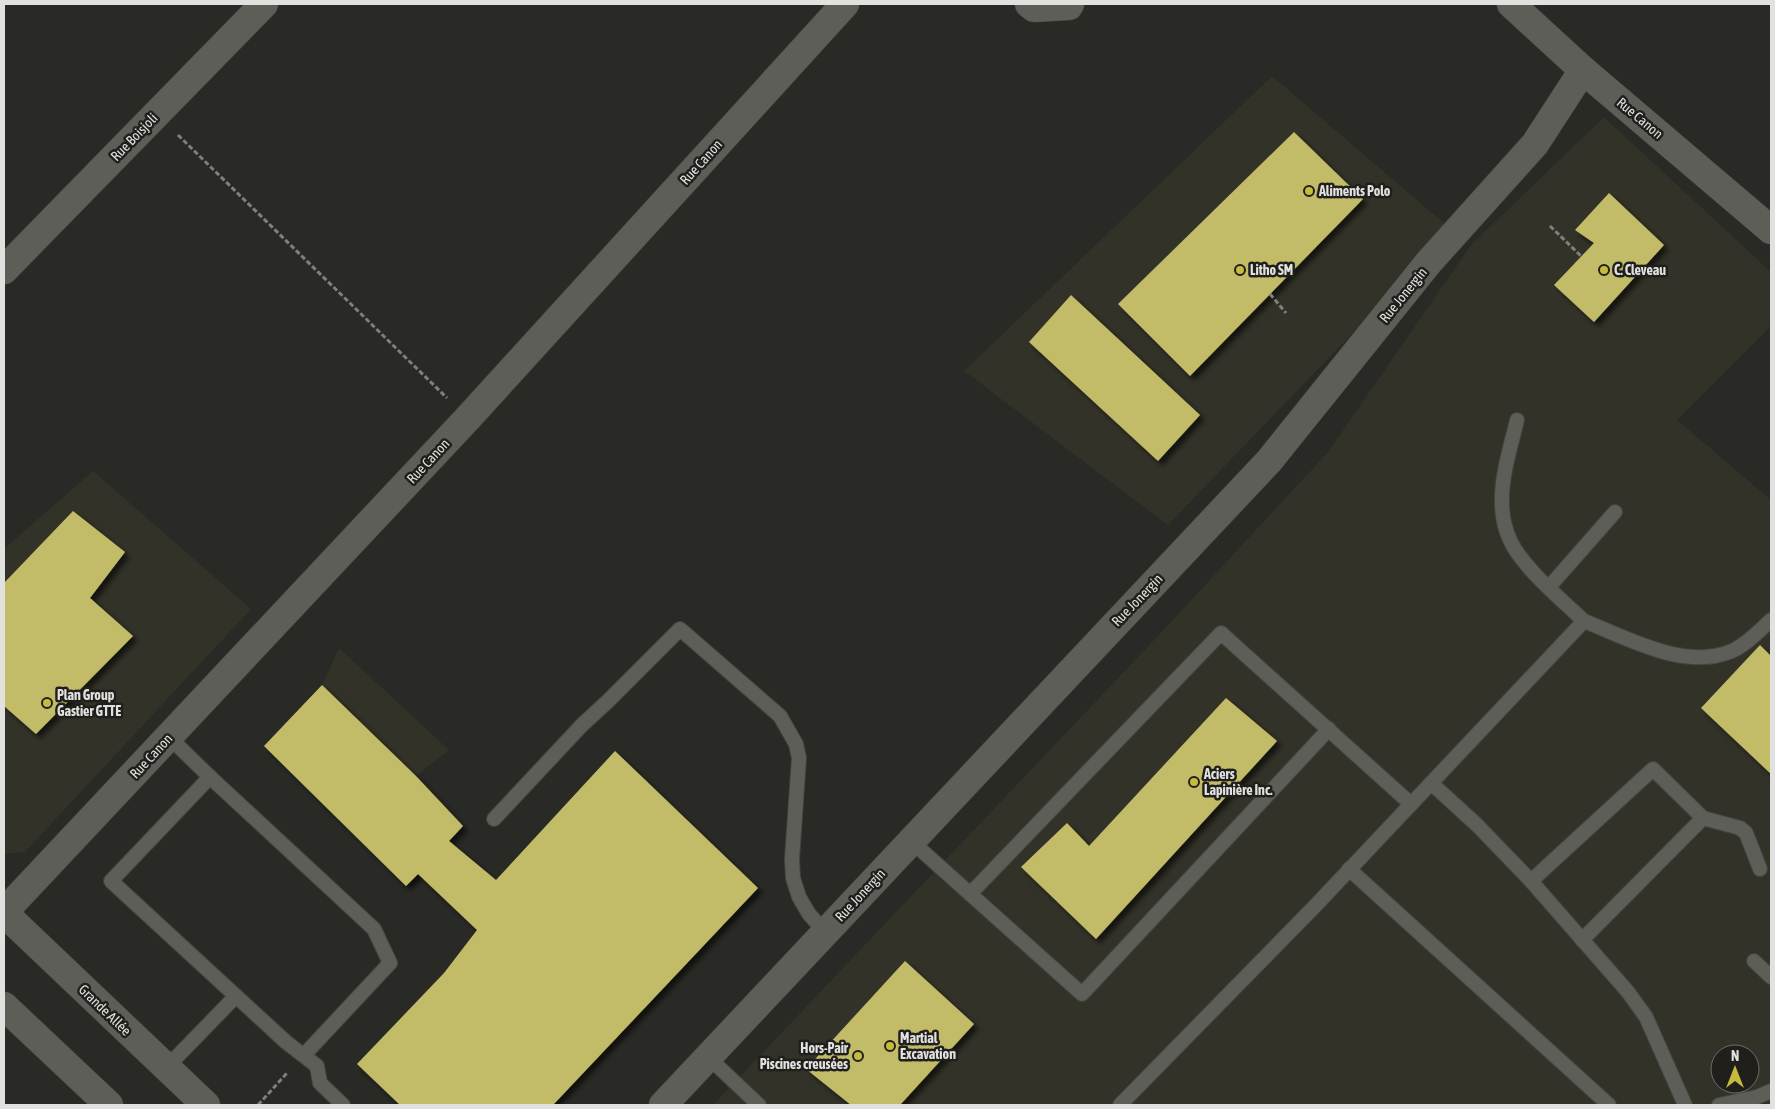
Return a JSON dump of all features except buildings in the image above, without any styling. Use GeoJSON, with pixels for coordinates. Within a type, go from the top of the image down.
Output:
{"type":"FeatureCollection","features":[{"type":"Feature","properties":{"kind":"street","name":"Rue Boisjoli"},"geometry":{"type":"LineString","coordinates":[[4,270],[264,4]]}},
{"type":"Feature","properties":{"kind":"street","name":"Rue Canon"},"geometry":{"type":"LineString","coordinates":[[4,913],[468,418],[845,4]]}},
{"type":"Feature","properties":{"kind":"street"},"geometry":{"type":"LineString","coordinates":[[1029,4],[1034,8],[1069,6],[1070,4]]}},
{"type":"Feature","properties":{"kind":"street","name":"Rue Canon"},"geometry":{"type":"LineString","coordinates":[[1511,4],[1583,70],[1771,230]]}},
{"type":"Feature","properties":{"kind":"street","name":"Rue Jonergin"},"geometry":{"type":"LineString","coordinates":[[663,1105],[1269,461],[1429,262],[1535,144],[1583,70]]}},
{"type":"Feature","properties":{"kind":"street","name":"Grande Allée"},"geometry":{"type":"LineString","coordinates":[[4,913],[206,1105]]}},
{"type":"Feature","properties":{"kind":"street"},"geometry":{"type":"LineString","coordinates":[[4,1006],[109,1105]]}},
{"type":"Feature","properties":{"kind":"lane"},"geometry":{"type":"LineString","coordinates":[[1516,420],[1504,480],[1502,502],[1509,540],[1520,557],[1584,621],[1655,650],[1695,657],[1716,655],[1732,650],[1748,641],[1771,620]]}},
{"type":"Feature","properties":{"kind":"lane"},"geometry":{"type":"LineString","coordinates":[[1549,587],[1615,512]]}},
{"type":"Feature","properties":{"kind":"lane"},"geometry":{"type":"LineString","coordinates":[[1120,1105],[1350,869],[1584,621]]}},
{"type":"Feature","properties":{"kind":"lane"},"geometry":{"type":"LineString","coordinates":[[494,819],[582,725],[608,702],[680,629],[780,716],[796,744],[799,758],[792,858],[793,878],[799,897],[809,914],[826,932]]}},
{"type":"Feature","properties":{"kind":"lane"},"geometry":{"type":"LineString","coordinates":[[970,894],[1221,633],[1411,804]]}},
{"type":"Feature","properties":{"kind":"lane"},"geometry":{"type":"LineString","coordinates":[[911,841],[1082,994],[1329,729]]}},
{"type":"Feature","properties":{"kind":"lane"},"geometry":{"type":"LineString","coordinates":[[169,737],[374,929],[390,963],[304,1055]]}},
{"type":"Feature","properties":{"kind":"lane"},"geometry":{"type":"LineString","coordinates":[[1531,881],[1653,769],[1702,818],[1740,828],[1746,833],[1760,869]]}},
{"type":"Feature","properties":{"kind":"lane"},"geometry":{"type":"LineString","coordinates":[[210,776],[111,880],[286,1042],[317,1066],[320,1083],[343,1105]]}},
{"type":"Feature","properties":{"kind":"lane"},"geometry":{"type":"LineString","coordinates":[[1431,783],[1477,825],[1531,881],[1628,992],[1646,1017],[1685,1105]]}},
{"type":"Feature","properties":{"kind":"lane"},"geometry":{"type":"LineString","coordinates":[[1582,940],[1702,818]]}},
{"type":"Feature","properties":{"kind":"lane"},"geometry":{"type":"LineString","coordinates":[[1350,869],[1609,1105]]}},
{"type":"Feature","properties":{"kind":"lane"},"geometry":{"type":"LineString","coordinates":[[1754,962],[1771,977]]}},
{"type":"Feature","properties":{"kind":"lane"},"geometry":{"type":"LineString","coordinates":[[166,1068],[236,996]]}},
{"type":"Feature","properties":{"kind":"lane"},"geometry":{"type":"LineString","coordinates":[[708,1057],[759,1105]]}},
{"type":"Feature","properties":{"kind":"lane"},"geometry":{"type":"LineString","coordinates":[[1719,1105],[1757,1097],[1771,1091]]}},
{"type":"Feature","properties":{"kind":"path"},"geometry":{"type":"LineString","coordinates":[[156,113],[468,418]]}},
{"type":"Feature","properties":{"kind":"path"},"geometry":{"type":"LineString","coordinates":[[1550,226],[1581,256]]}},
{"type":"Feature","properties":{"kind":"path"},"geometry":{"type":"LineString","coordinates":[[1270,294],[1286,313]]}},
{"type":"Feature","properties":{"kind":"path"},"geometry":{"type":"LineString","coordinates":[[258,1105],[275,1087]]}},
{"type":"Feature","properties":{"kind":"shaded area"},"geometry":{"type":"Polygon","coordinates":[[[1272,76],[1452,230],[1168,525],[964,371],[1272,76]]]}},
{"type":"Feature","properties":{"kind":"shaded area"},"geometry":{"type":"Polygon","coordinates":[[[1604,117],[1771,272],[1771,326],[1677,420],[1771,500],[1771,1105],[713,1105],[1156,638],[1328,452],[1471,245],[1604,117]]]}},
{"type":"Feature","properties":{"kind":"shaded area"},"geometry":{"type":"Polygon","coordinates":[[[93,471],[251,609],[25,852],[4,854],[4,549],[93,471]]]}},
{"type":"Feature","properties":{"kind":"shaded area"},"geometry":{"type":"Polygon","coordinates":[[[339,648],[449,750],[416,776],[358,840],[264,746],[322,685],[339,648]]]}},
{"type":"Feature","properties":{"kind":"place","name":"Aliments Polo"},"geometry":{"type":"Point","coordinates":[1309,191]}},
{"type":"Feature","properties":{"kind":"place","name":"Litho SM"},"geometry":{"type":"Point","coordinates":[1240,270]}},
{"type":"Feature","properties":{"kind":"place","name":"C. Cleveau"},"geometry":{"type":"Point","coordinates":[1604,270]}},
{"type":"Feature","properties":{"kind":"place","name":"Plan Group Gastier GTTE"},"geometry":{"type":"Point","coordinates":[47,703]}},
{"type":"Feature","properties":{"kind":"place","name":"Aciers Lapinière Inc."},"geometry":{"type":"Point","coordinates":[1194,782]}},
{"type":"Feature","properties":{"kind":"place","name":"Martial Excavation"},"geometry":{"type":"Point","coordinates":[890,1046]}},
{"type":"Feature","properties":{"kind":"place","name":"Hors-Pair Piscines creusées"},"geometry":{"type":"Point","coordinates":[858,1056]}}]}
